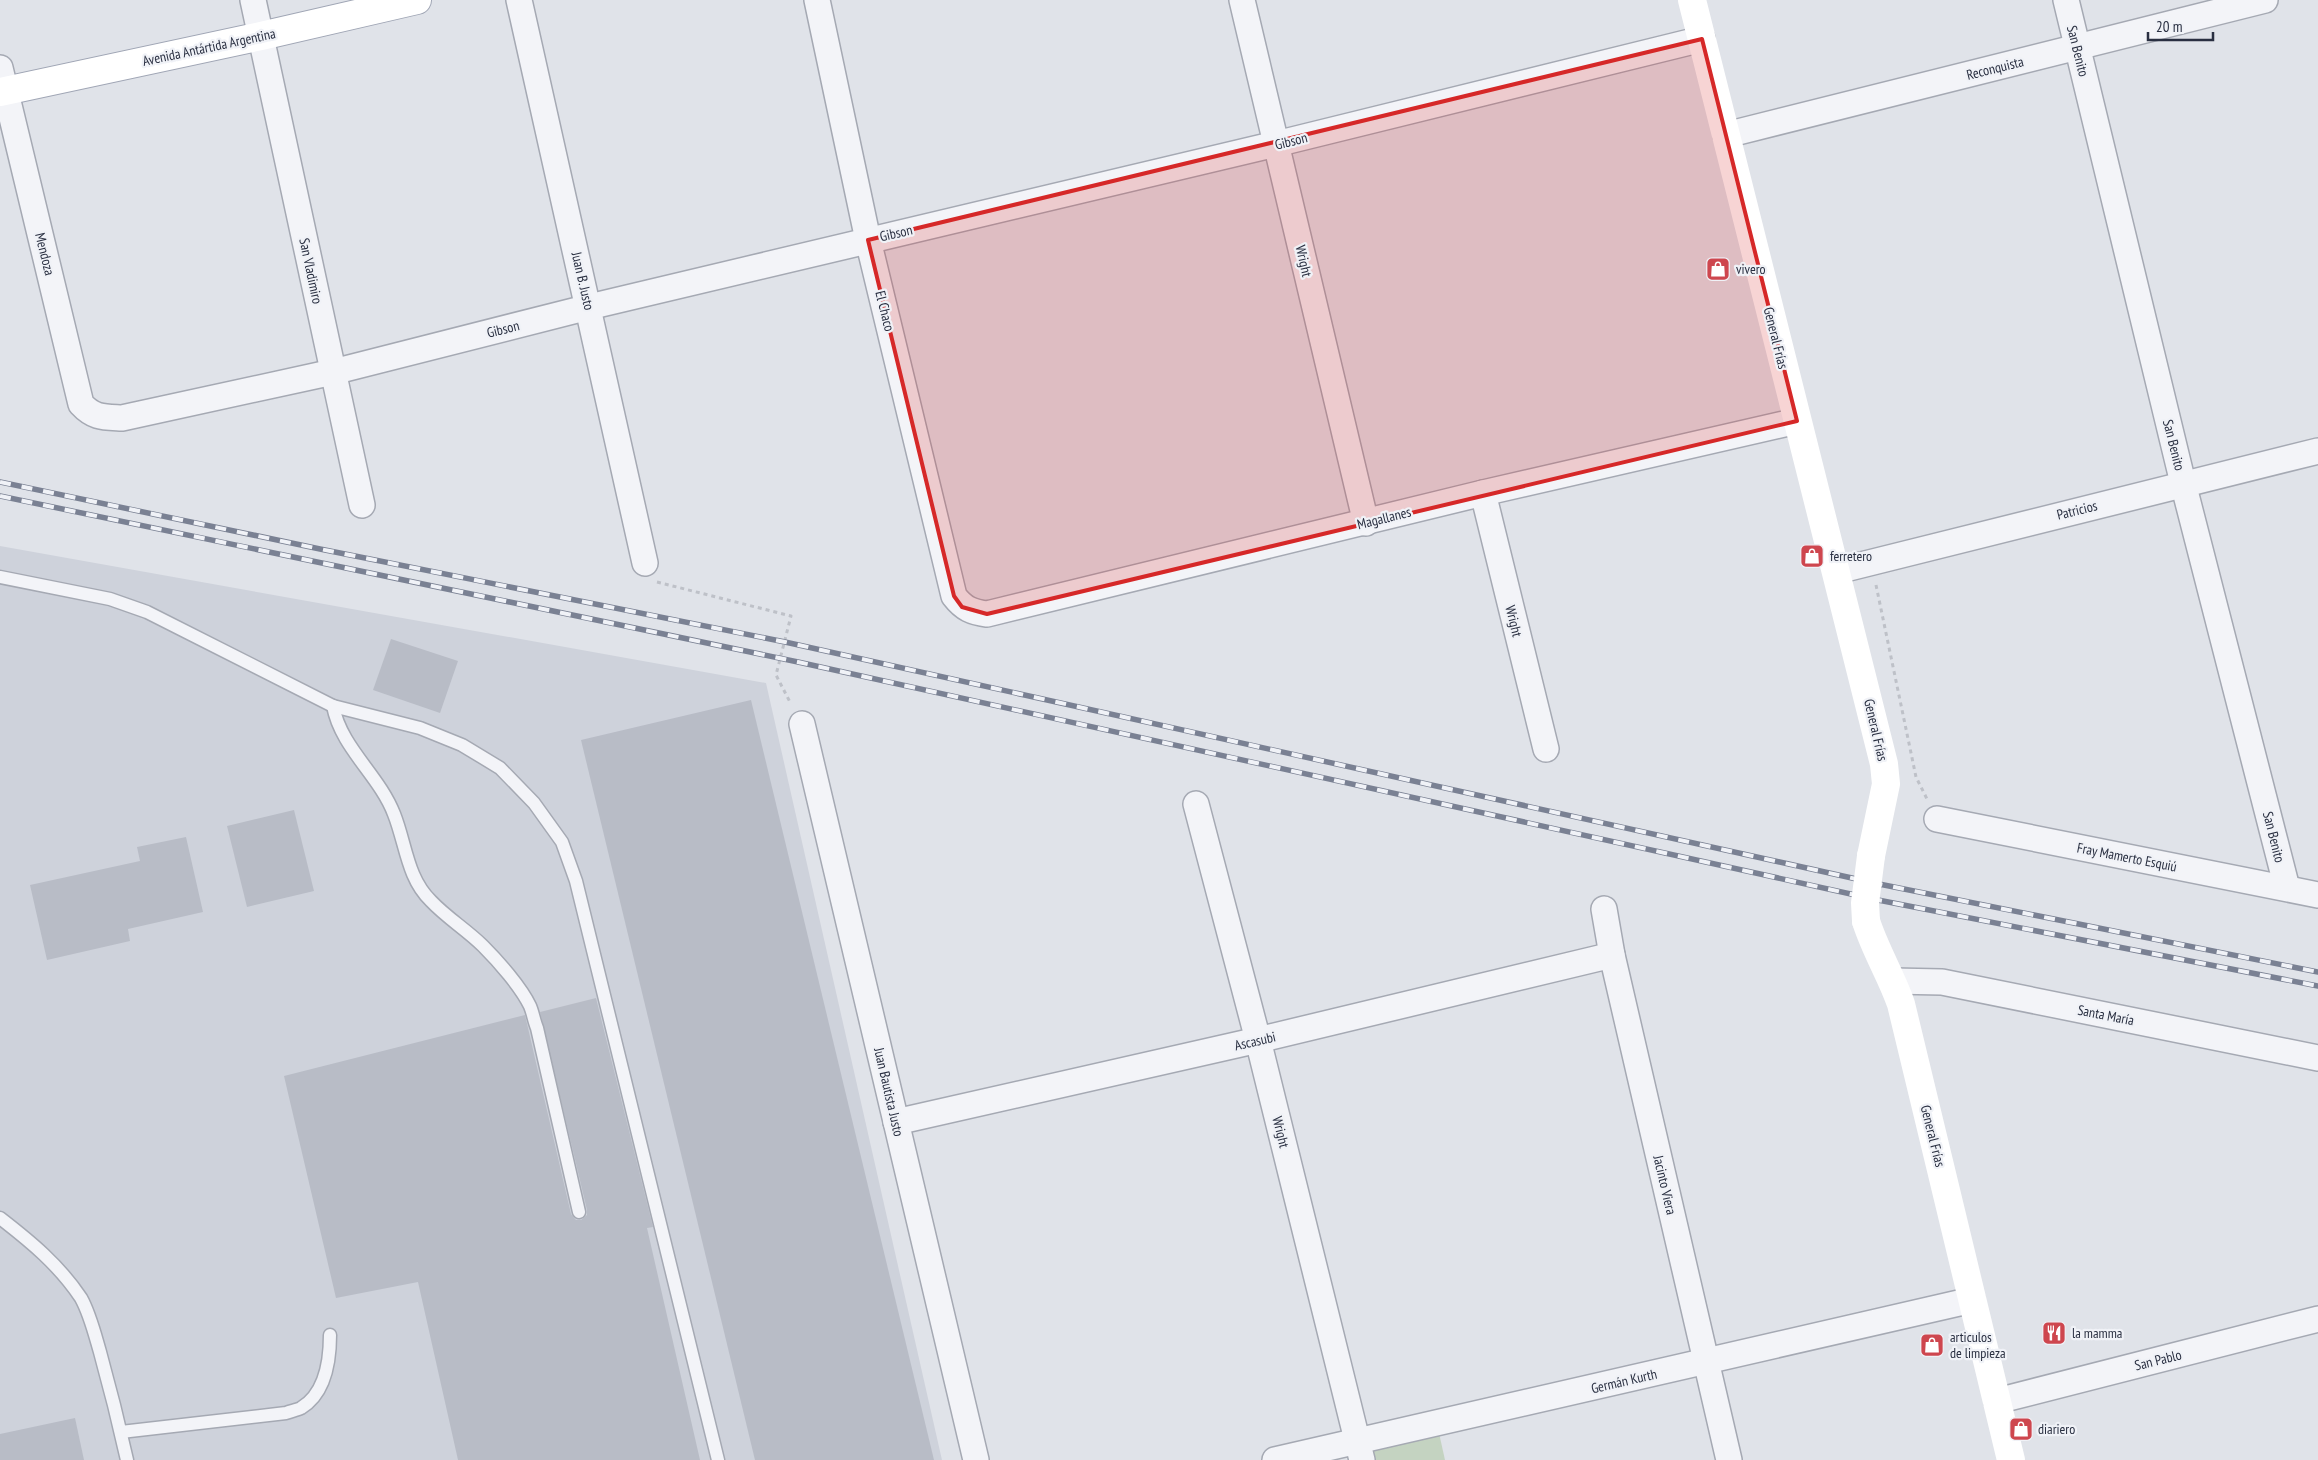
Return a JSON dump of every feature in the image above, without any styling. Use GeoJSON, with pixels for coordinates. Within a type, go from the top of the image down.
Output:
{"type":"FeatureCollection","features":[{"type":"Feature","properties":{"kind":"main road","name":"Avenida Antártida Argentina"},"geometry":{"type":"LineString","coordinates":[[2,83],[261,36],[417,0]]}},
{"type":"Feature","properties":{"kind":"main road","name":"General Frías"},"geometry":{"type":"LineString","coordinates":[[1692,0],[1884,764],[1886,784],[1871,856],[1865,903],[1866,921],[1878,955],[1893,981],[1901,1004],[2011,1460]]}},
{"type":"Feature","properties":{"kind":"street","name":"San Vladimiro"},"geometry":{"type":"LineString","coordinates":[[253,0],[362,505]]}},
{"type":"Feature","properties":{"kind":"street","name":"Juan B. Justo"},"geometry":{"type":"LineString","coordinates":[[519,0],[645,563]]}},
{"type":"Feature","properties":{"kind":"street","name":"El Chaco"},"geometry":{"type":"LineString","coordinates":[[818,0],[868,240],[954,596],[962,607],[971,612]]}},
{"type":"Feature","properties":{"kind":"street","name":"Wright"},"geometry":{"type":"LineString","coordinates":[[1242,0],[1366,523]]}},
{"type":"Feature","properties":{"kind":"street","name":"San Benito"},"geometry":{"type":"LineString","coordinates":[[2066,0],[2183,483],[2287,888]]}},
{"type":"Feature","properties":{"kind":"street","name":"Reconquista"},"geometry":{"type":"LineString","coordinates":[[1726,135],[2265,0]]}},
{"type":"Feature","properties":{"kind":"street","name":"Gibson"},"geometry":{"type":"LineString","coordinates":[[90,414],[122,418],[333,372],[589,307],[1276,144],[1702,39]]}},
{"type":"Feature","properties":{"kind":"street","name":"Mendoza"},"geometry":{"type":"LineString","coordinates":[[2,83],[81,404],[90,414]]}},
{"type":"Feature","properties":{"kind":"street","name":"Magallanes"},"geometry":{"type":"LineString","coordinates":[[971,612],[987,614],[1366,523],[1483,492],[1797,421]]}},
{"type":"Feature","properties":{"kind":"street","name":"Patricios"},"geometry":{"type":"LineString","coordinates":[[1837,571],[2183,483],[2318,451]]}},
{"type":"Feature","properties":{"kind":"street","name":"Wright"},"geometry":{"type":"LineString","coordinates":[[1483,492],[1546,749]]}},
{"type":"Feature","properties":{"kind":"street","name":"Juan Bautista Justo"},"geometry":{"type":"LineString","coordinates":[[802,724],[976,1460]]}},
{"type":"Feature","properties":{"kind":"street","name":"Wright"},"geometry":{"type":"LineString","coordinates":[[1196,804],[1258,1040],[1360,1451]]}},
{"type":"Feature","properties":{"kind":"street","name":"Fray Mamerto Esquiú"},"geometry":{"type":"LineString","coordinates":[[1937,819],[2318,895]]}},
{"type":"Feature","properties":{"kind":"street","name":"Jacinto Viera"},"geometry":{"type":"LineString","coordinates":[[1604,909],[1612,955],[1730,1460]]}},
{"type":"Feature","properties":{"kind":"street","name":"Ascasubi"},"geometry":{"type":"LineString","coordinates":[[896,1122],[1258,1040],[1612,955]]}},
{"type":"Feature","properties":{"kind":"street","name":"Santa María"},"geometry":{"type":"LineString","coordinates":[[1893,981],[1942,982],[2318,1058]]}},
{"type":"Feature","properties":{"kind":"street","name":"Germán Kurth"},"geometry":{"type":"LineString","coordinates":[[1276,1460],[1360,1451],[1706,1363],[1972,1300]]}},
{"type":"Feature","properties":{"kind":"street","name":"San Pablo"},"geometry":{"type":"LineString","coordinates":[[1997,1401],[2318,1319]]}},
{"type":"Feature","properties":{"kind":"lane"},"geometry":{"type":"LineString","coordinates":[[0,577],[110,599],[147,612],[333,706],[420,728],[462,745],[500,768],[534,803],[562,842],[576,880],[718,1460]]}},
{"type":"Feature","properties":{"kind":"lane"},"geometry":{"type":"LineString","coordinates":[[333,706],[335,719],[347,743],[374,778],[394,814],[410,869],[421,888],[430,901],[483,946],[506,973],[529,1006],[539,1038],[580,1212]]}},
{"type":"Feature","properties":{"kind":"lane"},"geometry":{"type":"LineString","coordinates":[[0,1218],[38,1247],[62,1273],[82,1300],[93,1329],[127,1460]]}},
{"type":"Feature","properties":{"kind":"lane"},"geometry":{"type":"LineString","coordinates":[[121,1432],[286,1413],[301,1408],[323,1382],[330,1360],[330,1335]]}},
{"type":"Feature","properties":{"kind":"path"},"geometry":{"type":"LineString","coordinates":[[1871,562],[1916,777],[1937,819]]}},
{"type":"Feature","properties":{"kind":"path"},"geometry":{"type":"LineString","coordinates":[[645,563],[658,583],[791,616],[776,675],[802,724]]}},
{"type":"Feature","properties":{"kind":"highlighted area"},"geometry":{"type":"Polygon","coordinates":[[[1702,39],[1797,421],[987,614],[962,607],[954,596],[868,240],[1702,39]]]}},
{"type":"Feature","properties":{"kind":"shaded area"},"geometry":{"type":"Polygon","coordinates":[[[0,546],[766,683],[942,1460],[0,1460],[0,546]]]}},
{"type":"Feature","properties":{"kind":"green space"},"geometry":{"type":"Polygon","coordinates":[[[1439,1433],[1445,1460],[1368,1460],[1366,1449],[1439,1433]]]}},
{"type":"Feature","properties":{"kind":"building"},"geometry":{"type":"Polygon","coordinates":[[[391,639],[458,661],[440,713],[373,690],[391,639]]]}},
{"type":"Feature","properties":{"kind":"building"},"geometry":{"type":"Polygon","coordinates":[[[751,700],[934,1460],[755,1460],[581,740],[751,700]]]}},
{"type":"Feature","properties":{"kind":"building"},"geometry":{"type":"Polygon","coordinates":[[[294,810],[314,891],[247,907],[227,826],[294,810]]]}},
{"type":"Feature","properties":{"kind":"building"},"geometry":{"type":"Polygon","coordinates":[[[186,837],[203,912],[128,929],[130,941],[47,960],[30,885],[140,861],[137,847],[186,837]]]}},
{"type":"Feature","properties":{"kind":"building"},"geometry":{"type":"Polygon","coordinates":[[[596,998],[653,1227],[647,1228],[700,1460],[458,1460],[418,1282],[336,1298],[284,1076],[525,1015],[571,1214],[576,1220],[581,1220],[587,1215],[587,1210],[540,1012],[596,998]]]}},
{"type":"Feature","properties":{"kind":"building"},"geometry":{"type":"Polygon","coordinates":[[[75,1418],[84,1460],[0,1460],[0,1434],[75,1418]]]}},
{"type":"Feature","properties":{"kind":"railway"},"geometry":{"type":"LineString","coordinates":[[0,482],[320,549],[785,642],[1879,884],[2318,972]]}},
{"type":"Feature","properties":{"kind":"railway"},"geometry":{"type":"LineString","coordinates":[[0,496],[798,662],[1878,900],[2318,986]]}},
{"type":"Feature","properties":{"kind":"place","name":"vivero"},"geometry":{"type":"Point","coordinates":[1718,269]}},
{"type":"Feature","properties":{"kind":"place","name":"ferretero"},"geometry":{"type":"Point","coordinates":[1812,556]}},
{"type":"Feature","properties":{"kind":"place","name":"la mamma"},"geometry":{"type":"Point","coordinates":[2054,1333]}},
{"type":"Feature","properties":{"kind":"place","name":"articulos de limpieza"},"geometry":{"type":"Point","coordinates":[1932,1345]}},
{"type":"Feature","properties":{"kind":"place","name":"diariero"},"geometry":{"type":"Point","coordinates":[2021,1429]}}]}
